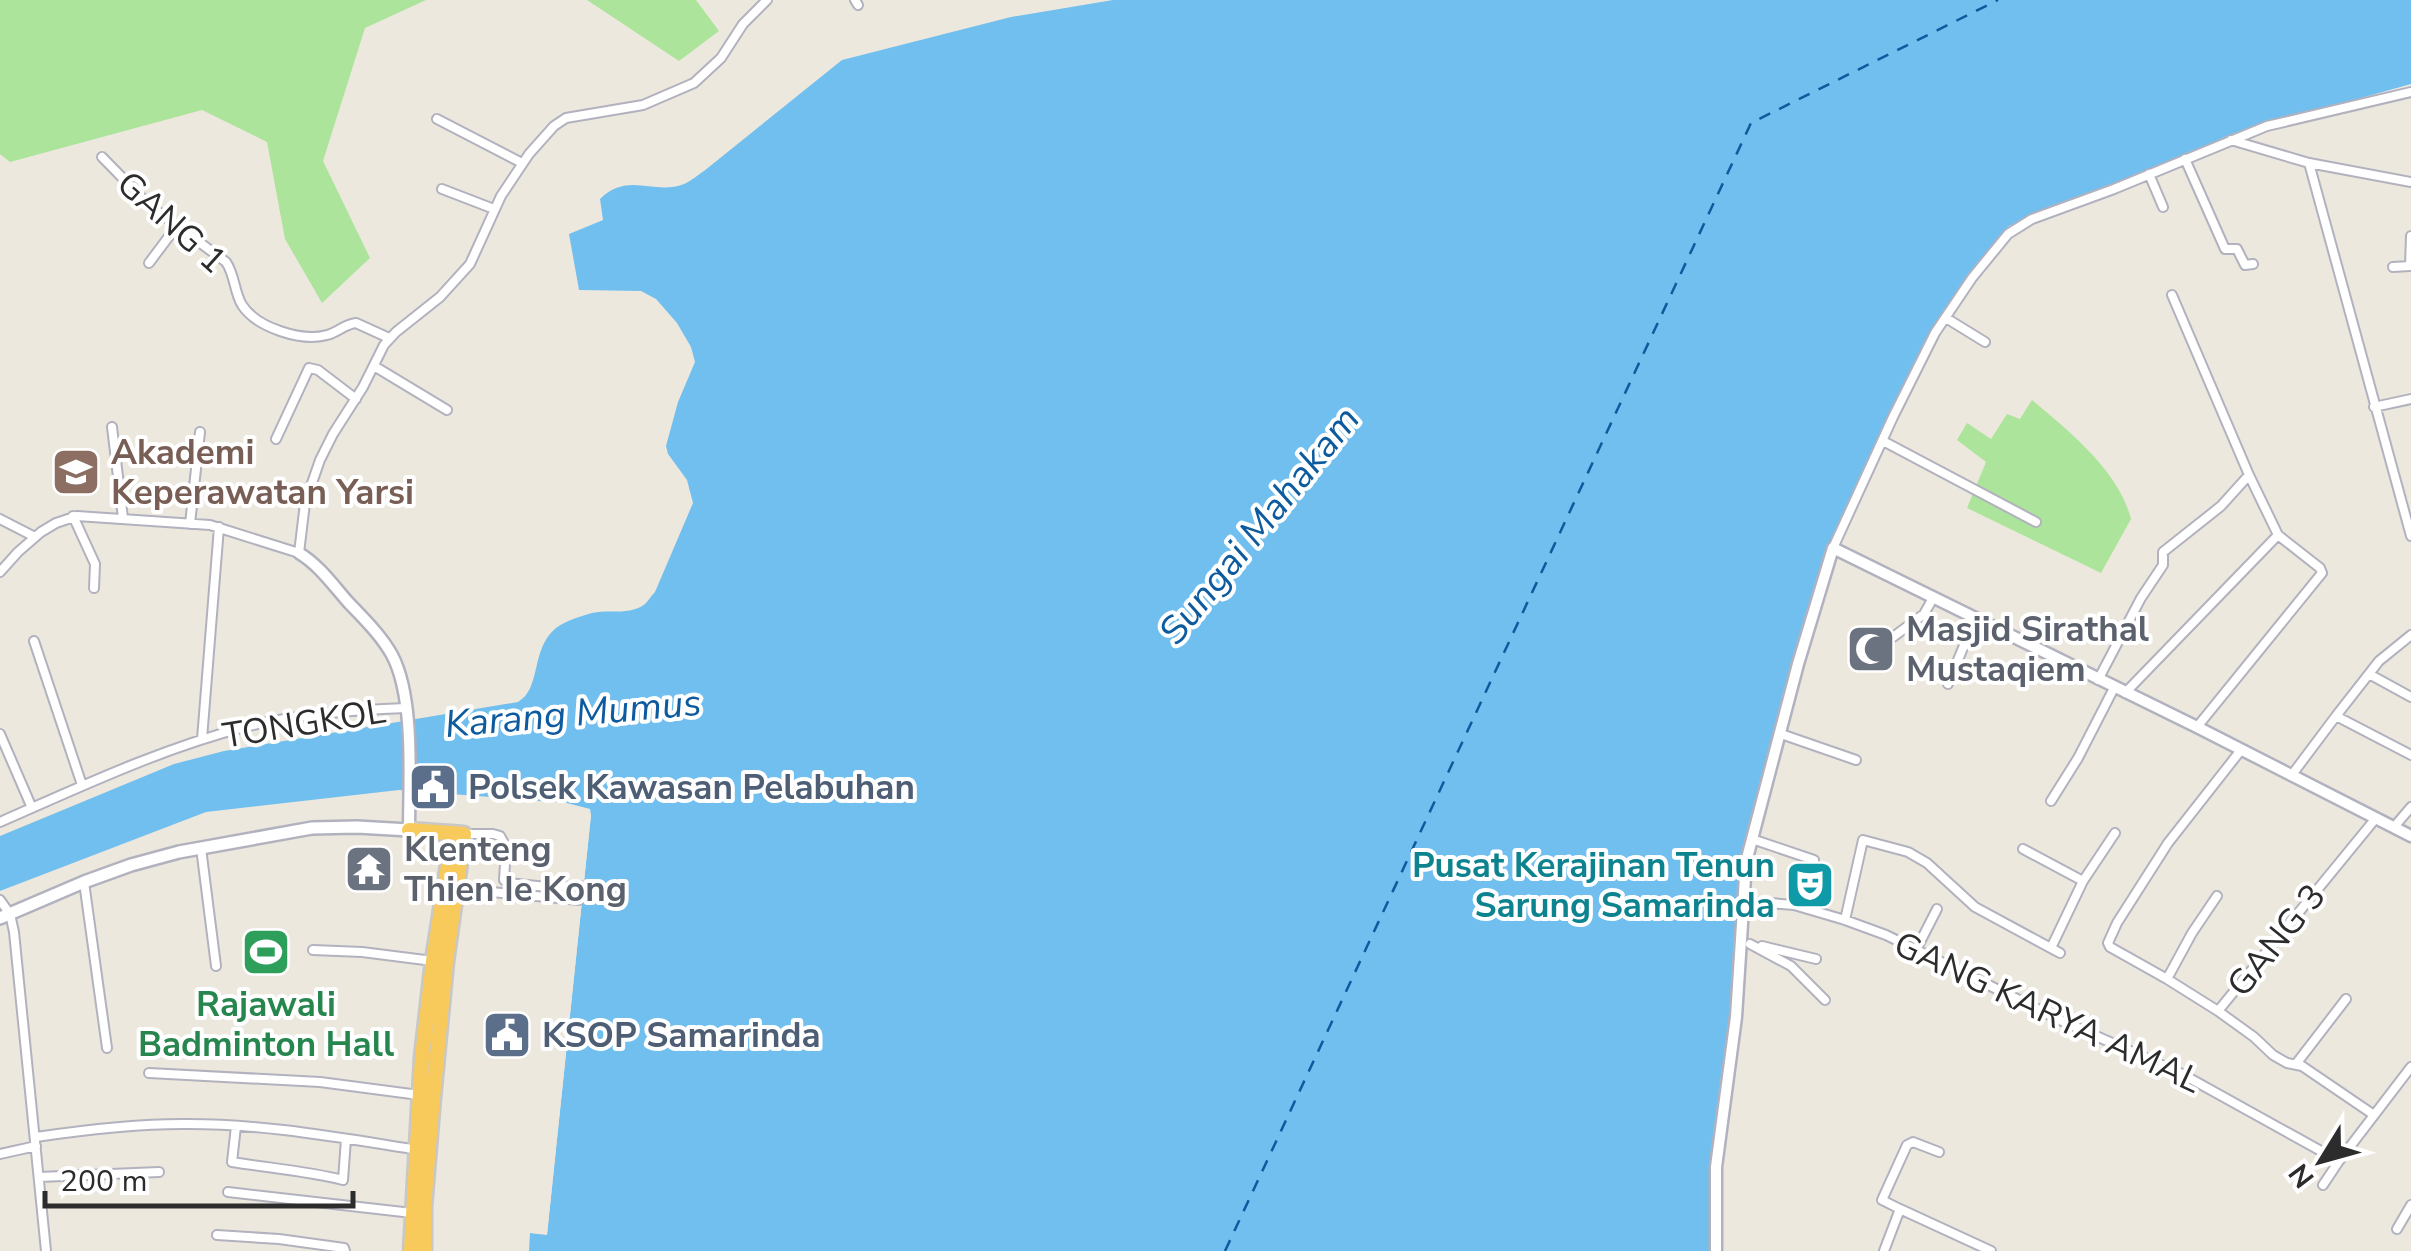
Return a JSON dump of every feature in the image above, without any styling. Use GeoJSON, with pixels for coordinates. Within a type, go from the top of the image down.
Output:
{"type":"FeatureCollection","features":[{"type":"Feature","properties":{"kind":"highway"},"geometry":{"type":"LineString","coordinates":[[409,830],[459,834]]}},
{"type":"Feature","properties":{"kind":"highway"},"geometry":{"type":"LineString","coordinates":[[426,1097],[458,889],[459,834]]}},
{"type":"Feature","properties":{"kind":"highway"},"geometry":{"type":"LineString","coordinates":[[411,1251],[412,1213],[422,1150],[433,961],[459,834]]}},
{"type":"Feature","properties":{"kind":"highway"},"geometry":{"type":"LineString","coordinates":[[422,1150],[424,1251]]}},
{"type":"Feature","properties":{"kind":"main road"},"geometry":{"type":"LineString","coordinates":[[5,916],[84,882],[142,862],[201,848],[312,828],[409,830]]}},
{"type":"Feature","properties":{"kind":"street"},"geometry":{"type":"LineString","coordinates":[[299,553],[306,504],[333,434],[389,338],[464,272],[478,250],[494,209],[522,163],[566,118],[643,105],[694,83],[768,0]]}},
{"type":"Feature","properties":{"kind":"street"},"geometry":{"type":"LineString","coordinates":[[1716,1251],[1716,1167],[1745,943],[1746,862],[1798,664],[1834,548],[1935,333],[1972,278],[2008,234],[2022,224],[2266,126],[2411,92]]}},
{"type":"Feature","properties":{"kind":"street"},"geometry":{"type":"LineString","coordinates":[[438,118],[522,163]]}},
{"type":"Feature","properties":{"kind":"street"},"geometry":{"type":"LineString","coordinates":[[2231,140],[2309,162],[2411,182]]}},
{"type":"Feature","properties":{"kind":"street","name":"GANG 1"},"geometry":{"type":"LineString","coordinates":[[102,158],[149,206],[229,266],[242,305],[259,322],[285,332],[319,336],[356,323],[389,338]]}},
{"type":"Feature","properties":{"kind":"street"},"geometry":{"type":"LineString","coordinates":[[2186,159],[2225,249],[2237,249],[2245,265],[2252,264]]}},
{"type":"Feature","properties":{"kind":"street"},"geometry":{"type":"LineString","coordinates":[[2309,162],[2411,536]]}},
{"type":"Feature","properties":{"kind":"street"},"geometry":{"type":"LineString","coordinates":[[2148,174],[2163,208]]}},
{"type":"Feature","properties":{"kind":"street"},"geometry":{"type":"LineString","coordinates":[[442,189],[494,209]]}},
{"type":"Feature","properties":{"kind":"street"},"geometry":{"type":"LineString","coordinates":[[150,264],[176,226]]}},
{"type":"Feature","properties":{"kind":"street"},"geometry":{"type":"LineString","coordinates":[[2393,267],[2411,266],[2411,236]]}},
{"type":"Feature","properties":{"kind":"street"},"geometry":{"type":"LineString","coordinates":[[2172,294],[2248,475],[2278,536],[2322,573],[2197,728]]}},
{"type":"Feature","properties":{"kind":"street"},"geometry":{"type":"LineString","coordinates":[[1946,318],[1986,342]]}},
{"type":"Feature","properties":{"kind":"street"},"geometry":{"type":"LineString","coordinates":[[374,366],[447,410]]}},
{"type":"Feature","properties":{"kind":"street"},"geometry":{"type":"LineString","coordinates":[[276,438],[309,368],[315,368],[356,399]]}},
{"type":"Feature","properties":{"kind":"street"},"geometry":{"type":"LineString","coordinates":[[2374,407],[2411,399]]}},
{"type":"Feature","properties":{"kind":"street"},"geometry":{"type":"LineString","coordinates":[[112,427],[123,518]]}},
{"type":"Feature","properties":{"kind":"street"},"geometry":{"type":"LineString","coordinates":[[190,524],[200,432]]}},
{"type":"Feature","properties":{"kind":"street"},"geometry":{"type":"LineString","coordinates":[[1883,440],[2036,522]]}},
{"type":"Feature","properties":{"kind":"street"},"geometry":{"type":"LineString","coordinates":[[2098,680],[2163,565],[2163,552],[2221,506],[2248,475]]}},
{"type":"Feature","properties":{"kind":"street"},"geometry":{"type":"LineString","coordinates":[[2398,492],[2411,486]]}},
{"type":"Feature","properties":{"kind":"street"},"geometry":{"type":"LineString","coordinates":[[72,516],[95,564],[94,588]]}},
{"type":"Feature","properties":{"kind":"street"},"geometry":{"type":"LineString","coordinates":[[0,572],[35,537],[72,516],[220,527],[299,553],[315,564],[390,651],[400,675],[406,714],[409,830]]}},
{"type":"Feature","properties":{"kind":"street"},"geometry":{"type":"LineString","coordinates":[[0,519],[35,537]]}},
{"type":"Feature","properties":{"kind":"street"},"geometry":{"type":"LineString","coordinates":[[202,739],[220,527]]}},
{"type":"Feature","properties":{"kind":"street"},"geometry":{"type":"LineString","coordinates":[[2051,800],[2120,691],[2278,536]]}},
{"type":"Feature","properties":{"kind":"street"},"geometry":{"type":"LineString","coordinates":[[1834,548],[1930,603],[2098,680],[2411,836]]}},
{"type":"Feature","properties":{"kind":"street"},"geometry":{"type":"LineString","coordinates":[[1893,637],[1918,620],[1930,603]]}},
{"type":"Feature","properties":{"kind":"street"},"geometry":{"type":"LineString","coordinates":[[1948,684],[1966,643],[1976,640],[1983,629]]}},
{"type":"Feature","properties":{"kind":"street"},"geometry":{"type":"LineString","coordinates":[[2291,776],[2379,661],[2411,634]]}},
{"type":"Feature","properties":{"kind":"street"},"geometry":{"type":"LineString","coordinates":[[34,641],[82,785]]}},
{"type":"Feature","properties":{"kind":"street"},"geometry":{"type":"LineString","coordinates":[[2369,674],[2411,697]]}},
{"type":"Feature","properties":{"kind":"street","name":"TONGKOL"},"geometry":{"type":"LineString","coordinates":[[2,821],[202,739],[271,721],[337,712],[406,714]]}},
{"type":"Feature","properties":{"kind":"street"},"geometry":{"type":"LineString","coordinates":[[2336,716],[2411,755]]}},
{"type":"Feature","properties":{"kind":"street"},"geometry":{"type":"LineString","coordinates":[[0,734],[32,808]]}},
{"type":"Feature","properties":{"kind":"street"},"geometry":{"type":"LineString","coordinates":[[1781,734],[1856,760]]}},
{"type":"Feature","properties":{"kind":"street","name":"GANG 3"},"geometry":{"type":"LineString","coordinates":[[2242,750],[2168,843],[2116,923],[2108,942],[2110,947],[2218,1011],[2376,818]]}},
{"type":"Feature","properties":{"kind":"street"},"geometry":{"type":"LineString","coordinates":[[2394,827],[2411,807]]}},
{"type":"Feature","properties":{"kind":"street"},"geometry":{"type":"LineString","coordinates":[[0,810],[2,821]]}},
{"type":"Feature","properties":{"kind":"street"},"geometry":{"type":"LineString","coordinates":[[2051,948],[2083,881],[2115,832]]}},
{"type":"Feature","properties":{"kind":"street"},"geometry":{"type":"LineString","coordinates":[[459,834],[500,836],[506,847],[506,882],[581,886]]}},
{"type":"Feature","properties":{"kind":"street"},"geometry":{"type":"LineString","coordinates":[[1752,839],[1814,860]]}},
{"type":"Feature","properties":{"kind":"street"},"geometry":{"type":"LineString","coordinates":[[1845,920],[1863,840],[1908,852],[1927,863],[1975,907],[2060,952]]}},
{"type":"Feature","properties":{"kind":"street"},"geometry":{"type":"LineString","coordinates":[[201,848],[216,966]]}},
{"type":"Feature","properties":{"kind":"street"},"geometry":{"type":"LineString","coordinates":[[2023,848],[2083,881]]}},
{"type":"Feature","properties":{"kind":"street"},"geometry":{"type":"LineString","coordinates":[[84,882],[107,1048]]}},
{"type":"Feature","properties":{"kind":"street"},"geometry":{"type":"LineString","coordinates":[[458,889],[579,900]]}},
{"type":"Feature","properties":{"kind":"street"},"geometry":{"type":"LineString","coordinates":[[2167,978],[2218,896]]}},
{"type":"Feature","properties":{"kind":"street"},"geometry":{"type":"LineString","coordinates":[[0,900],[16,948],[46,1251]]}},
{"type":"Feature","properties":{"kind":"street","name":"GANG KARYA AMAL"},"geometry":{"type":"LineString","coordinates":[[1744,901],[1794,905],[1886,935],[2182,1074],[2339,1161]]}},
{"type":"Feature","properties":{"kind":"street"},"geometry":{"type":"LineString","coordinates":[[1916,950],[1937,909]]}},
{"type":"Feature","properties":{"kind":"street"},"geometry":{"type":"LineString","coordinates":[[1745,943],[1816,958]]}},
{"type":"Feature","properties":{"kind":"street"},"geometry":{"type":"LineString","coordinates":[[1745,943],[1791,966],[1826,1000]]}},
{"type":"Feature","properties":{"kind":"street"},"geometry":{"type":"LineString","coordinates":[[314,950],[433,961]]}},
{"type":"Feature","properties":{"kind":"street"},"geometry":{"type":"LineString","coordinates":[[2296,1064],[2346,999]]}},
{"type":"Feature","properties":{"kind":"street"},"geometry":{"type":"LineString","coordinates":[[2218,1011],[2273,1055],[2296,1064],[2374,1115]]}},
{"type":"Feature","properties":{"kind":"street"},"geometry":{"type":"LineString","coordinates":[[2324,1185],[2411,1067]]}},
{"type":"Feature","properties":{"kind":"street"},"geometry":{"type":"LineString","coordinates":[[150,1073],[306,1081],[426,1097]]}},
{"type":"Feature","properties":{"kind":"street"},"geometry":{"type":"LineString","coordinates":[[0,1154],[36,1142],[117,1127],[184,1124],[236,1126],[422,1150]]}},
{"type":"Feature","properties":{"kind":"street"},"geometry":{"type":"LineString","coordinates":[[236,1126],[232,1162],[343,1180],[346,1139]]}},
{"type":"Feature","properties":{"kind":"street"},"geometry":{"type":"LineString","coordinates":[[1940,1152],[1913,1142],[1907,1144],[1882,1200],[1972,1247],[1991,1251]]}},
{"type":"Feature","properties":{"kind":"street"},"geometry":{"type":"LineString","coordinates":[[39,1177],[159,1172]]}},
{"type":"Feature","properties":{"kind":"street"},"geometry":{"type":"LineString","coordinates":[[228,1192],[412,1213]]}},
{"type":"Feature","properties":{"kind":"street"},"geometry":{"type":"LineString","coordinates":[[2396,1229],[2411,1206]]}},
{"type":"Feature","properties":{"kind":"street"},"geometry":{"type":"LineString","coordinates":[[1884,1251],[1900,1209]]}},
{"type":"Feature","properties":{"kind":"street"},"geometry":{"type":"LineString","coordinates":[[217,1235],[280,1239],[345,1251]]}},
{"type":"Feature","properties":{"kind":"green space"},"geometry":{"type":"Polygon","coordinates":[[[0,0],[426,0],[365,28],[323,161],[370,258],[322,303],[285,239],[267,142],[202,110],[10,162],[0,154],[0,0]]]}},
{"type":"Feature","properties":{"kind":"green space"},"geometry":{"type":"Polygon","coordinates":[[[587,0],[696,0],[719,31],[679,61],[587,0]]]}},
{"type":"Feature","properties":{"kind":"green space"},"geometry":{"type":"Polygon","coordinates":[[[2032,400],[2091,453],[2125,501],[2131,519],[2101,573],[1967,508],[1986,462],[1957,440],[1967,423],[1991,439],[2007,414],[2020,419],[2032,400]]]}},
{"type":"Feature","properties":{"kind":"water"},"geometry":{"type":"Polygon","coordinates":[[[1113,0],[2411,0],[2411,84],[2232,134],[2009,226],[1939,321],[1881,432],[1817,582],[1743,866],[1735,1002],[1712,1166],[1714,1251],[529,1251],[530,1233],[547,1234],[590,809],[567,803],[399,790],[206,812],[0,891],[0,836],[174,764],[224,751],[518,702],[530,687],[542,646],[556,628],[592,613],[626,611],[645,604],[655,592],[693,503],[687,480],[666,446],[678,402],[695,362],[677,323],[656,299],[641,291],[579,290],[569,234],[603,220],[600,199],[611,191],[631,185],[673,187],[692,180],[842,60],[1011,17],[1113,0]]]}},
{"type":"Feature","properties":{"kind":"pier"},"geometry":{"type":"Polygon","coordinates":[[[586,814],[591,815],[547,1235],[530,1233],[530,1228],[543,1230],[586,814]]]}},
{"type":"Feature","properties":{"kind":"ferry route"},"geometry":{"type":"LineString","coordinates":[[1225,1251],[1751,123],[1998,0]]}},
{"type":"Feature","properties":{"kind":"place","name":"Akademi Keperawatan Yarsi"},"geometry":{"type":"Point","coordinates":[76,472]}},
{"type":"Feature","properties":{"kind":"place","name":"Masjid Sirathal Mustaqiem"},"geometry":{"type":"Point","coordinates":[1871,649]}},
{"type":"Feature","properties":{"kind":"place","name":"Polsek Kawasan Pelabuhan"},"geometry":{"type":"Point","coordinates":[433,787]}},
{"type":"Feature","properties":{"kind":"place","name":"Klenteng Thien Ie Kong"},"geometry":{"type":"Point","coordinates":[369,869]}},
{"type":"Feature","properties":{"kind":"place","name":"Pusat Kerajinan Tenun Sarung Samarinda"},"geometry":{"type":"Point","coordinates":[1810,885]}},
{"type":"Feature","properties":{"kind":"place","name":"Rajawali Badminton Hall"},"geometry":{"type":"Point","coordinates":[266,952]}},
{"type":"Feature","properties":{"kind":"place","name":"KSOP Samarinda"},"geometry":{"type":"Point","coordinates":[507,1035]}},
{"type":"Feature","properties":{"kind":"water label","name":"Sungai Mahakam"},"geometry":{"type":"Point","coordinates":[1259,525]}},
{"type":"Feature","properties":{"kind":"water label","name":"Karang Mumus"},"geometry":{"type":"Point","coordinates":[573,713]}}]}
